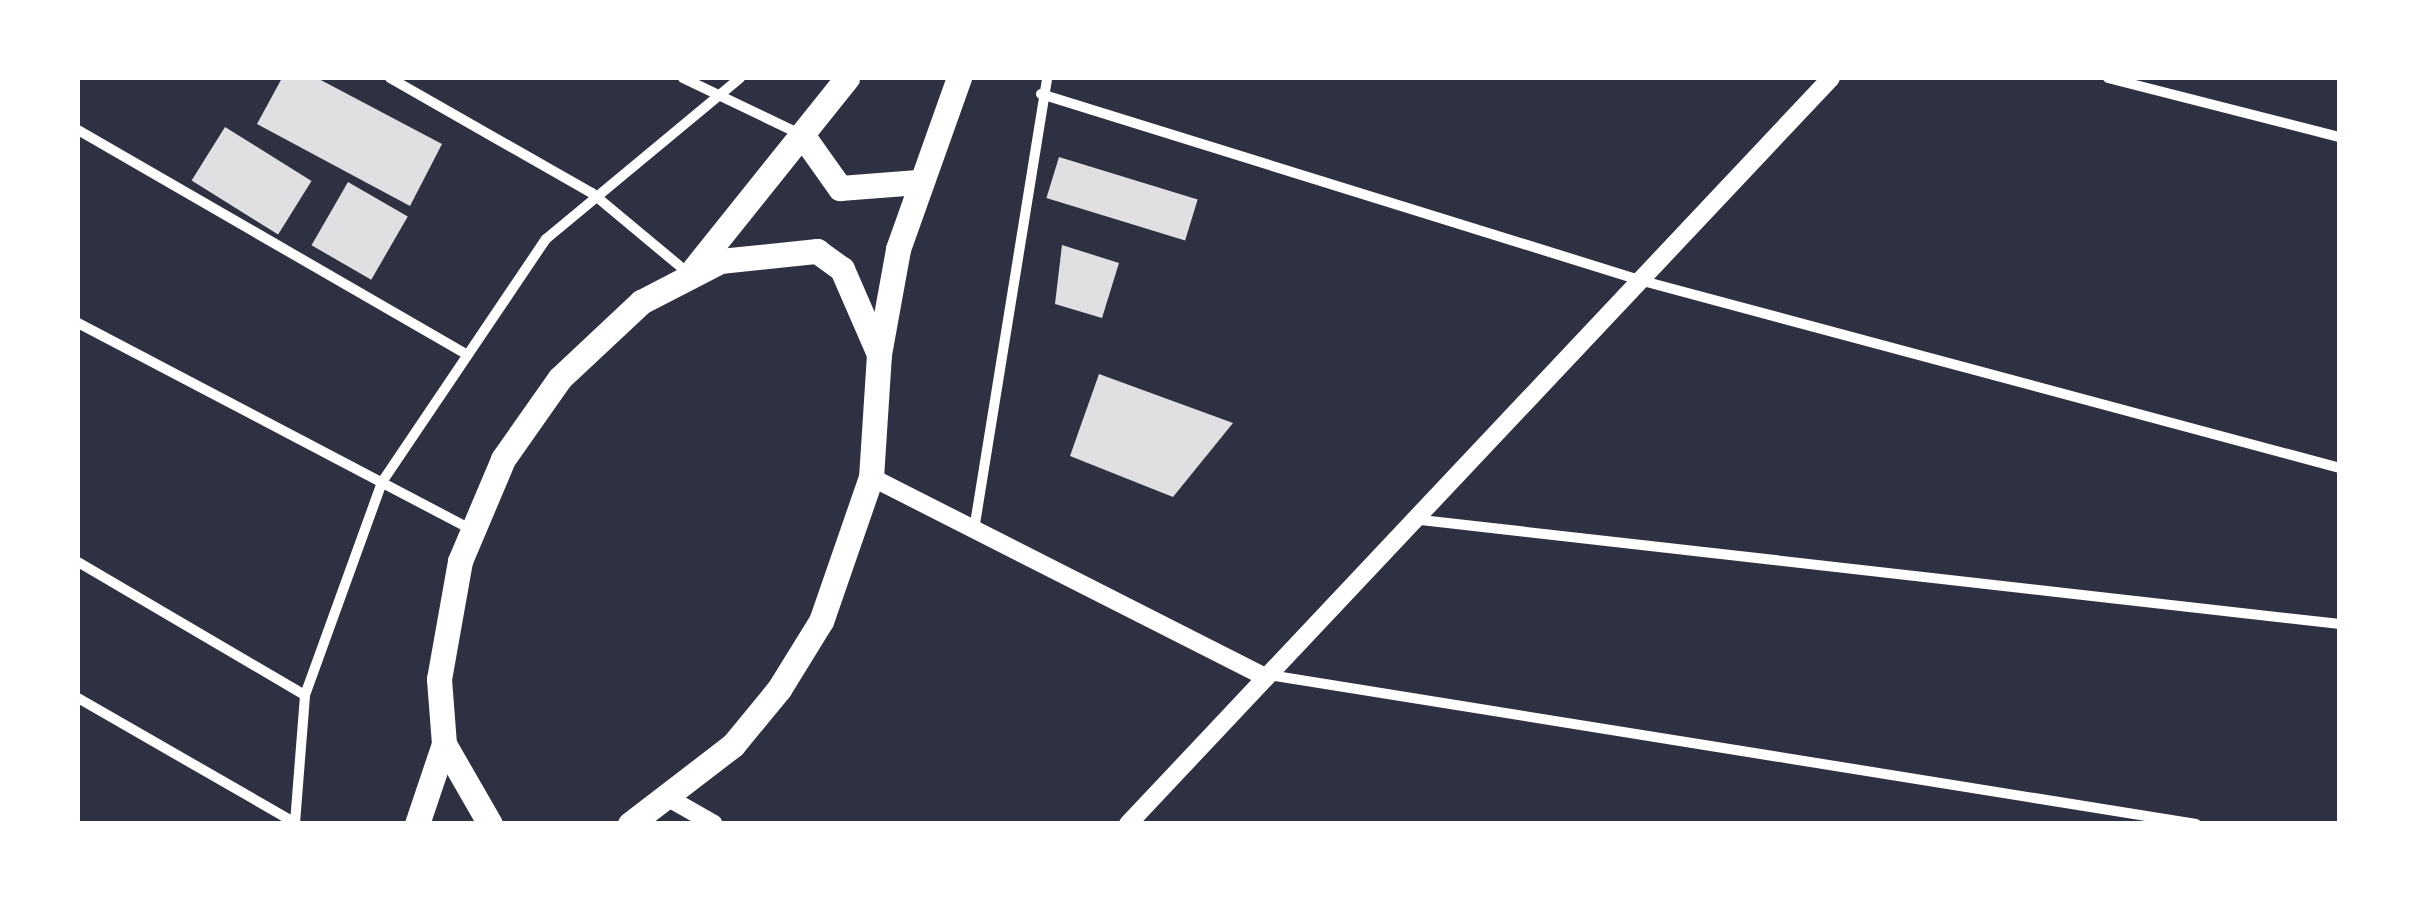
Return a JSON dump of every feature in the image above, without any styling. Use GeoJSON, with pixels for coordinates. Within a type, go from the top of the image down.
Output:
{"type":"FeatureCollection","features":[{"type":"Feature","properties":{"kind":"main road"},"geometry":{"type":"LineString","coordinates":[[689,274],[846,78]]}},
{"type":"Feature","properties":{"kind":"main road"},"geometry":{"type":"LineString","coordinates":[[630,824],[672,800],[745,731],[821,621],[870,477],[879,354],[918,182],[959,78]]}},
{"type":"Feature","properties":{"kind":"main road"},"geometry":{"type":"LineString","coordinates":[[803,136],[840,188],[918,182]]}},
{"type":"Feature","properties":{"kind":"main road"},"geometry":{"type":"LineString","coordinates":[[417,824],[444,744],[445,615],[472,529],[503,459],[560,378],[641,302],[689,274],[753,251],[817,250],[842,269],[879,354]]}},
{"type":"Feature","properties":{"kind":"main road"},"geometry":{"type":"LineString","coordinates":[[444,744],[490,824]]}},
{"type":"Feature","properties":{"kind":"street"},"geometry":{"type":"LineString","coordinates":[[390,78],[592,192],[689,274]]}},
{"type":"Feature","properties":{"kind":"street"},"geometry":{"type":"LineString","coordinates":[[683,78],[803,136]]}},
{"type":"Feature","properties":{"kind":"street"},"geometry":{"type":"LineString","coordinates":[[78,698],[295,823],[305,694],[382,482],[462,352],[592,192],[722,100],[740,78]]}},
{"type":"Feature","properties":{"kind":"street"},"geometry":{"type":"LineString","coordinates":[[974,530],[1041,94],[1047,78]]}},
{"type":"Feature","properties":{"kind":"street"},"geometry":{"type":"LineString","coordinates":[[1128,824],[1260,674],[1421,520],[1830,78]]}},
{"type":"Feature","properties":{"kind":"street"},"geometry":{"type":"LineString","coordinates":[[2108,78],[2340,136]]}},
{"type":"Feature","properties":{"kind":"street"},"geometry":{"type":"LineString","coordinates":[[1041,94],[1643,281],[2340,468]]}},
{"type":"Feature","properties":{"kind":"street"},"geometry":{"type":"LineString","coordinates":[[78,130],[462,352]]}},
{"type":"Feature","properties":{"kind":"street"},"geometry":{"type":"LineString","coordinates":[[78,324],[472,529]]}},
{"type":"Feature","properties":{"kind":"street"},"geometry":{"type":"LineString","coordinates":[[870,477],[1260,674],[2196,824]]}},
{"type":"Feature","properties":{"kind":"street"},"geometry":{"type":"LineString","coordinates":[[1421,520],[2340,624]]}},
{"type":"Feature","properties":{"kind":"street"},"geometry":{"type":"LineString","coordinates":[[78,562],[305,694]]}},
{"type":"Feature","properties":{"kind":"street"},"geometry":{"type":"LineString","coordinates":[[672,800],[714,824]]}},
{"type":"Feature","properties":{"kind":"building"},"geometry":{"type":"Polygon","coordinates":[[[282,78],[317,78],[442,144],[410,206],[257,124],[282,78]]]}},
{"type":"Feature","properties":{"kind":"building"},"geometry":{"type":"Polygon","coordinates":[[[225,127],[312,181],[278,234],[192,180],[225,127]]]}},
{"type":"Feature","properties":{"kind":"building"},"geometry":{"type":"Polygon","coordinates":[[[1059,157],[1198,199],[1185,241],[1046,198],[1059,157]]]}},
{"type":"Feature","properties":{"kind":"building"},"geometry":{"type":"Polygon","coordinates":[[[348,182],[408,216],[371,280],[312,245],[348,182]]]}},
{"type":"Feature","properties":{"kind":"building"},"geometry":{"type":"Polygon","coordinates":[[[1062,245],[1119,263],[1102,318],[1055,304],[1062,245]]]}},
{"type":"Feature","properties":{"kind":"building"},"geometry":{"type":"Polygon","coordinates":[[[1099,374],[1233,423],[1173,497],[1070,456],[1099,374]]]}}]}
